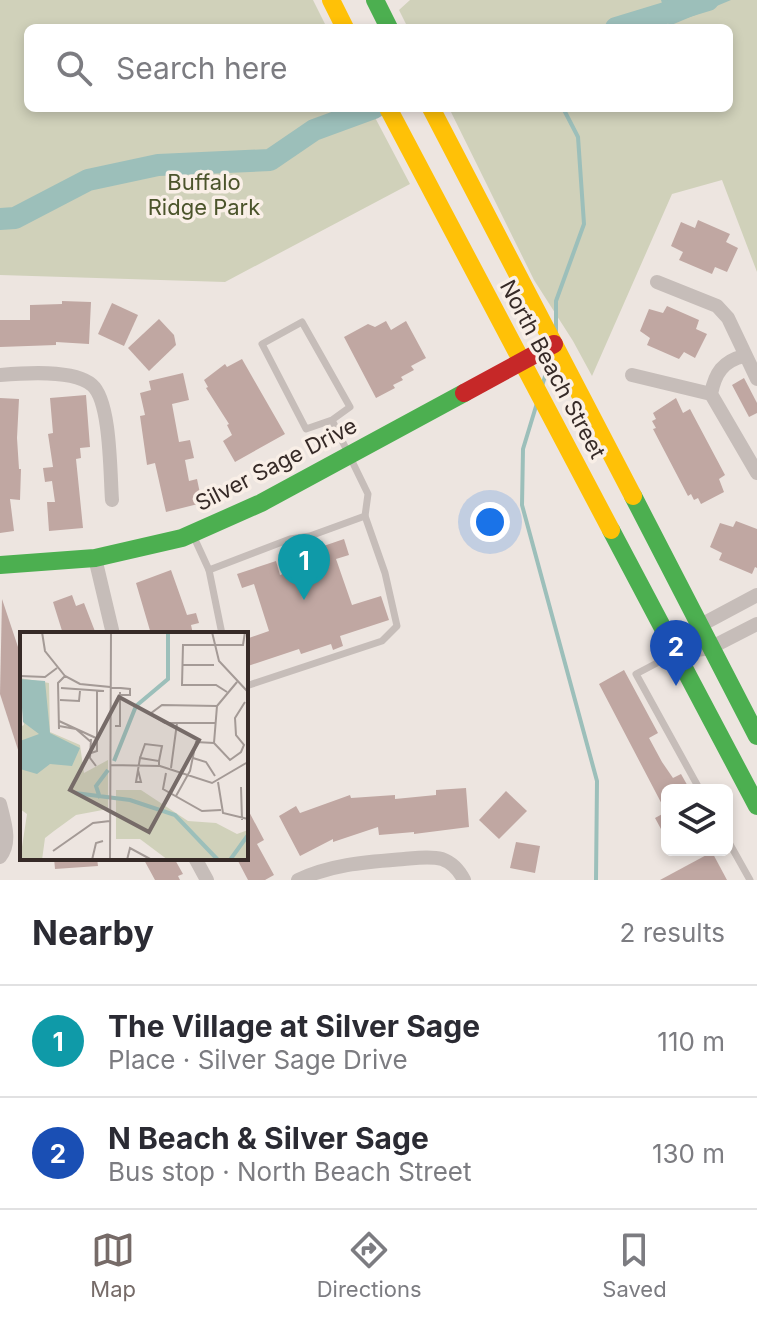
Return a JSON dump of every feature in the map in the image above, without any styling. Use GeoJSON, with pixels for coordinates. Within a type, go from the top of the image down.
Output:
{"type":"FeatureCollection","features":[{"type":"Feature","properties":{"kind":"main road"},"geometry":{"type":"LineString","coordinates":[[331,0],[343,24]]}},
{"type":"Feature","properties":{"kind":"main road"},"geometry":{"type":"LineString","coordinates":[[375,0],[387,24]]}},
{"type":"Feature","properties":{"kind":"main road","name":"North Beach Street"},"geometry":{"type":"LineString","coordinates":[[390,112],[757,806]]}},
{"type":"Feature","properties":{"kind":"main road","name":"North Beach Street"},"geometry":{"type":"LineString","coordinates":[[433,112],[757,736]]}},
{"type":"Feature","properties":{"kind":"main road","name":"Silver Sage Drive"},"geometry":{"type":"LineString","coordinates":[[0,565],[95,558],[192,533],[261,503],[554,344]]}},
{"type":"Feature","properties":{"kind":"street"},"geometry":{"type":"LineString","coordinates":[[657,282],[717,306],[728,318],[757,379]]}},
{"type":"Feature","properties":{"kind":"street"},"geometry":{"type":"LineString","coordinates":[[744,356],[729,360],[715,377],[711,394],[757,473]]}},
{"type":"Feature","properties":{"kind":"street"},"geometry":{"type":"LineString","coordinates":[[0,375],[45,374],[90,383],[100,396],[104,411],[112,500]]}},
{"type":"Feature","properties":{"kind":"street"},"geometry":{"type":"LineString","coordinates":[[632,375],[711,394]]}},
{"type":"Feature","properties":{"kind":"street"},"geometry":{"type":"LineString","coordinates":[[95,558],[113,632]]}},
{"type":"Feature","properties":{"kind":"street"},"geometry":{"type":"LineString","coordinates":[[676,653],[699,626],[757,595]]}},
{"type":"Feature","properties":{"kind":"street"},"geometry":{"type":"LineString","coordinates":[[676,653],[710,648],[757,624]]}},
{"type":"Feature","properties":{"kind":"street"},"geometry":{"type":"LineString","coordinates":[[0,804],[7,841],[0,857]]}},
{"type":"Feature","properties":{"kind":"street"},"geometry":{"type":"LineString","coordinates":[[298,880],[316,871],[340,865],[436,858],[445,860],[461,874]]}},
{"type":"Feature","properties":{"kind":"street"},"geometry":{"type":"LineString","coordinates":[[196,860],[207,880]]}},
{"type":"Feature","properties":{"kind":"lane"},"geometry":{"type":"LineString","coordinates":[[302,322],[350,407],[332,420],[306,429],[262,344],[302,322]]}},
{"type":"Feature","properties":{"kind":"lane"},"geometry":{"type":"LineString","coordinates":[[248,685],[382,641],[397,626],[385,573],[365,516],[368,494],[332,420]]}},
{"type":"Feature","properties":{"kind":"lane"},"geometry":{"type":"LineString","coordinates":[[209,570],[290,539],[310,536],[365,516]]}},
{"type":"Feature","properties":{"kind":"lane"},"geometry":{"type":"LineString","coordinates":[[192,533],[209,570],[222,632]]}},
{"type":"Feature","properties":{"kind":"lane"},"geometry":{"type":"LineString","coordinates":[[676,653],[636,674],[697,784]]}},
{"type":"Feature","properties":{"kind":"lane"},"geometry":{"type":"LineString","coordinates":[[733,850],[750,880]]}},
{"type":"Feature","properties":{"kind":"green space","name":"Buffalo Ridge Park"},"geometry":{"type":"Polygon","coordinates":[[[0,0],[313,0],[325,24],[24,24],[24,112],[372,112],[410,184],[225,282],[0,275],[0,0]]]}},
{"type":"Feature","properties":{"kind":"green space"},"geometry":{"type":"Polygon","coordinates":[[[410,0],[757,0],[757,272],[722,180],[672,194],[592,376],[534,280],[451,112],[733,112],[733,24],[406,24],[399,10],[410,0]]]}},
{"type":"Feature","properties":{"kind":"water"},"geometry":{"type":"Polygon","coordinates":[[[661,0],[731,0],[674,24],[668,24],[661,0]]]}},
{"type":"Feature","properties":{"kind":"building"},"geometry":{"type":"Polygon","coordinates":[[[698,220],[730,234],[726,242],[738,248],[727,272],[715,267],[712,274],[679,260],[683,252],[671,246],[681,222],[695,228],[698,220]]]}},
{"type":"Feature","properties":{"kind":"building"},"geometry":{"type":"Polygon","coordinates":[[[62,301],[91,302],[89,344],[56,342],[56,345],[0,347],[0,320],[30,320],[30,305],[62,304],[62,301]]]}},
{"type":"Feature","properties":{"kind":"building"},"geometry":{"type":"Polygon","coordinates":[[[112,303],[138,315],[124,346],[98,334],[112,303]]]}},
{"type":"Feature","properties":{"kind":"building"},"geometry":{"type":"Polygon","coordinates":[[[667,306],[699,320],[696,329],[707,334],[695,358],[684,352],[679,359],[647,345],[650,338],[640,331],[649,309],[663,313],[667,306]]]}},
{"type":"Feature","properties":{"kind":"building"},"geometry":{"type":"Polygon","coordinates":[[[159,319],[174,335],[176,345],[149,371],[128,348],[159,319]]]}},
{"type":"Feature","properties":{"kind":"building"},"geometry":{"type":"Polygon","coordinates":[[[386,321],[391,330],[406,321],[426,358],[411,366],[414,370],[401,377],[403,380],[393,385],[395,388],[376,398],[344,337],[368,324],[375,327],[386,321]]]}},
{"type":"Feature","properties":{"kind":"building"},"geometry":{"type":"Polygon","coordinates":[[[242,359],[285,434],[235,462],[223,441],[232,435],[229,424],[204,380],[225,364],[227,367],[242,359]]]}},
{"type":"Feature","properties":{"kind":"building"},"geometry":{"type":"Polygon","coordinates":[[[183,373],[189,400],[172,404],[179,442],[190,440],[194,458],[185,460],[189,481],[197,479],[202,503],[166,512],[155,463],[147,465],[140,416],[145,415],[140,393],[151,390],[149,381],[183,373]]]}},
{"type":"Feature","properties":{"kind":"building"},"geometry":{"type":"Polygon","coordinates":[[[744,378],[757,403],[757,413],[749,417],[732,385],[744,378]]]}},
{"type":"Feature","properties":{"kind":"building"},"geometry":{"type":"Polygon","coordinates":[[[86,395],[90,447],[80,448],[81,458],[76,459],[83,528],[49,531],[47,502],[55,502],[52,481],[45,482],[43,468],[53,467],[48,434],[53,433],[50,398],[86,395]]]}},
{"type":"Feature","properties":{"kind":"building"},"geometry":{"type":"Polygon","coordinates":[[[0,398],[19,399],[17,438],[21,469],[20,500],[10,499],[14,531],[0,533],[0,398]]]}},
{"type":"Feature","properties":{"kind":"building"},"geometry":{"type":"Polygon","coordinates":[[[676,398],[683,413],[690,409],[725,475],[719,479],[724,492],[701,504],[698,498],[694,500],[691,494],[688,496],[653,429],[656,428],[652,421],[656,419],[653,413],[676,398]]]}},
{"type":"Feature","properties":{"kind":"building"},"geometry":{"type":"Polygon","coordinates":[[[736,521],[757,529],[757,568],[752,574],[719,560],[722,553],[710,547],[720,523],[733,527],[736,521]]]}},
{"type":"Feature","properties":{"kind":"building"},"geometry":{"type":"Polygon","coordinates":[[[344,539],[349,555],[336,559],[352,605],[381,596],[389,620],[340,636],[343,646],[333,650],[331,644],[301,654],[299,649],[248,666],[248,638],[269,631],[254,584],[242,588],[237,574],[276,561],[280,575],[310,565],[306,552],[344,539]]]}},
{"type":"Feature","properties":{"kind":"building"},"geometry":{"type":"Polygon","coordinates":[[[171,570],[187,615],[196,613],[199,623],[191,625],[193,632],[150,632],[136,583],[171,570]]]}},
{"type":"Feature","properties":{"kind":"building"},"geometry":{"type":"Polygon","coordinates":[[[72,595],[76,606],[84,603],[95,632],[62,632],[53,602],[72,595]]]}},
{"type":"Feature","properties":{"kind":"building"},"geometry":{"type":"Polygon","coordinates":[[[2,599],[20,653],[20,756],[0,694],[2,599]]]}},
{"type":"Feature","properties":{"kind":"building"},"geometry":{"type":"Polygon","coordinates":[[[624,670],[658,733],[649,738],[662,762],[673,778],[681,774],[687,784],[661,784],[661,802],[599,684],[624,670]]]}},
{"type":"Feature","properties":{"kind":"building"},"geometry":{"type":"Polygon","coordinates":[[[466,788],[469,827],[379,835],[378,827],[333,842],[333,839],[300,856],[279,816],[296,806],[300,813],[350,795],[351,798],[395,795],[395,799],[436,795],[436,790],[466,788]]]}},
{"type":"Feature","properties":{"kind":"building"},"geometry":{"type":"Polygon","coordinates":[[[506,791],[527,811],[499,839],[479,820],[506,791]]]}},
{"type":"Feature","properties":{"kind":"building"},"geometry":{"type":"Polygon","coordinates":[[[248,810],[264,840],[257,844],[274,875],[265,880],[248,880],[238,861],[248,860],[248,810]]]}},
{"type":"Feature","properties":{"kind":"building"},"geometry":{"type":"Polygon","coordinates":[[[661,815],[661,829],[655,818],[661,815]]]}},
{"type":"Feature","properties":{"kind":"building"},"geometry":{"type":"Polygon","coordinates":[[[516,842],[540,846],[535,873],[510,868],[516,842]]]}},
{"type":"Feature","properties":{"kind":"building"},"geometry":{"type":"Polygon","coordinates":[[[705,856],[714,856],[727,880],[660,880],[705,856]]]}},
{"type":"Feature","properties":{"kind":"building"},"geometry":{"type":"Polygon","coordinates":[[[54,860],[97,860],[98,866],[55,869],[54,860]]]}},
{"type":"Feature","properties":{"kind":"building"},"geometry":{"type":"Polygon","coordinates":[[[144,860],[175,860],[183,874],[178,876],[180,880],[155,880],[144,860]]]}},
{"type":"Feature","properties":{"kind":"waterway"},"geometry":{"type":"LineString","coordinates":[[629,24],[708,0]]}},
{"type":"Feature","properties":{"kind":"waterway"},"geometry":{"type":"LineString","coordinates":[[0,219],[15,218],[88,180],[158,165],[270,160],[314,130],[363,112]]}},
{"type":"Feature","properties":{"kind":"waterway"},"geometry":{"type":"LineString","coordinates":[[556,333],[556,301],[584,224],[578,137],[565,112]]}},
{"type":"Feature","properties":{"kind":"waterway"},"geometry":{"type":"LineString","coordinates":[[542,386],[551,357]]}},
{"type":"Feature","properties":{"kind":"waterway"},"geometry":{"type":"LineString","coordinates":[[537,403],[523,449],[522,505],[597,781],[596,880]]}},
{"type":"Feature","properties":{"kind":"traffic: fast"},"geometry":{"type":"LineString","coordinates":[[375,0],[387,24]]}},
{"type":"Feature","properties":{"kind":"traffic: fast"},"geometry":{"type":"LineString","coordinates":[[0,565],[95,558],[182,538],[261,503],[464,393]]}},
{"type":"Feature","properties":{"kind":"traffic: fast"},"geometry":{"type":"LineString","coordinates":[[633,496],[757,736]]}},
{"type":"Feature","properties":{"kind":"traffic: fast"},"geometry":{"type":"LineString","coordinates":[[611,530],[757,806]]}},
{"type":"Feature","properties":{"kind":"traffic: slow"},"geometry":{"type":"LineString","coordinates":[[331,0],[343,24]]}},
{"type":"Feature","properties":{"kind":"traffic: slow"},"geometry":{"type":"LineString","coordinates":[[390,112],[611,530]]}},
{"type":"Feature","properties":{"kind":"traffic: slow"},"geometry":{"type":"LineString","coordinates":[[433,112],[633,496]]}},
{"type":"Feature","properties":{"kind":"traffic: jam"},"geometry":{"type":"LineString","coordinates":[[464,393],[554,344]]}},
{"type":"Feature","properties":{"kind":"place","name":"The Village at Silver Sage"},"geometry":{"type":"Point","coordinates":[304,600]}},
{"type":"Feature","properties":{"kind":"place","name":"N Beach & Silver Sage"},"geometry":{"type":"Point","coordinates":[676,686]}}]}
